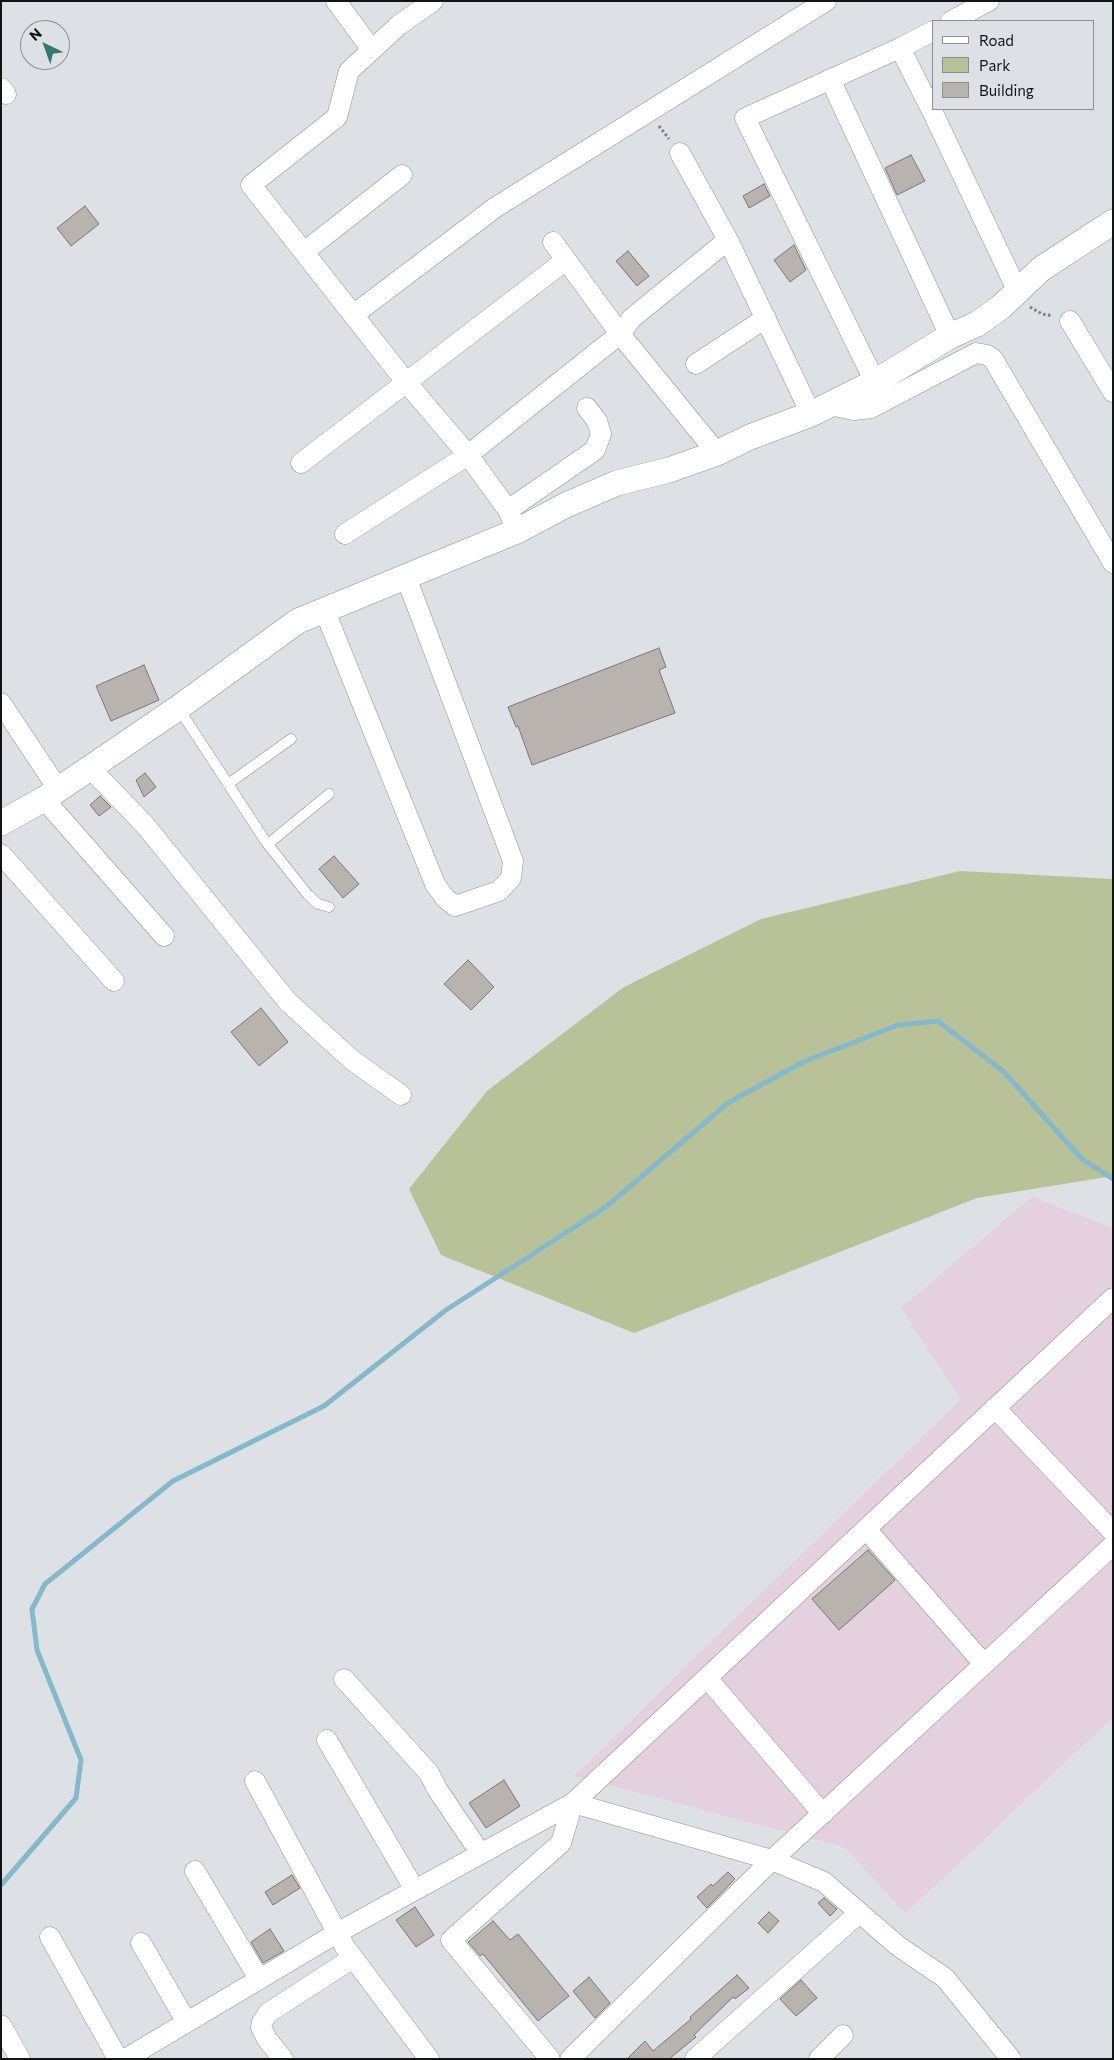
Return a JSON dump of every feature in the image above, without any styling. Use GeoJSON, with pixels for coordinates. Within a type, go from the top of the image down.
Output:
{"type":"FeatureCollection","features":[{"type":"Feature","properties":{"kind":"street"},"geometry":{"type":"LineString","coordinates":[[336,1],[372,50]]}},
{"type":"Feature","properties":{"kind":"street"},"geometry":{"type":"LineString","coordinates":[[433,1],[399,25],[349,71],[337,117],[251,185],[406,382],[468,455],[512,521]]}},
{"type":"Feature","properties":{"kind":"street"},"geometry":{"type":"LineString","coordinates":[[354,315],[496,207],[826,1]]}},
{"type":"Feature","properties":{"kind":"street"},"geometry":{"type":"LineString","coordinates":[[953,20],[989,1]]}},
{"type":"Feature","properties":{"kind":"street"},"geometry":{"type":"LineString","coordinates":[[875,382],[745,118],[900,48],[932,32]]}},
{"type":"Feature","properties":{"kind":"street"},"geometry":{"type":"LineString","coordinates":[[900,48],[932,99]]}},
{"type":"Feature","properties":{"kind":"street"},"geometry":{"type":"LineString","coordinates":[[830,79],[950,336]]}},
{"type":"Feature","properties":{"kind":"street"},"geometry":{"type":"LineString","coordinates":[[940,112],[1014,293]]}},
{"type":"Feature","properties":{"kind":"street"},"geometry":{"type":"LineString","coordinates":[[680,153],[728,240],[766,318],[820,410]]}},
{"type":"Feature","properties":{"kind":"street"},"geometry":{"type":"LineString","coordinates":[[304,252],[402,175]]}},
{"type":"Feature","properties":{"kind":"street"},"geometry":{"type":"LineString","coordinates":[[1,823],[51,794],[90,768],[178,708],[298,621],[406,577],[512,521],[566,505],[617,483],[670,470],[717,453],[750,437],[820,410],[875,382],[950,336],[978,324],[1001,307],[1041,269],[1113,222]]}},
{"type":"Feature","properties":{"kind":"street"},"geometry":{"type":"LineString","coordinates":[[345,534],[468,455],[620,334],[632,318],[728,240]]}},
{"type":"Feature","properties":{"kind":"street"},"geometry":{"type":"LineString","coordinates":[[553,242],[620,334],[717,453]]}},
{"type":"Feature","properties":{"kind":"street"},"geometry":{"type":"LineString","coordinates":[[301,463],[566,260]]}},
{"type":"Feature","properties":{"kind":"street"},"geometry":{"type":"LineString","coordinates":[[696,364],[766,318]]}},
{"type":"Feature","properties":{"kind":"street"},"geometry":{"type":"LineString","coordinates":[[1070,321],[1113,392]]}},
{"type":"Feature","properties":{"kind":"street"},"geometry":{"type":"LineString","coordinates":[[820,410],[871,408],[976,353],[987,355],[993,359],[1113,563]]}},
{"type":"Feature","properties":{"kind":"street"},"geometry":{"type":"LineString","coordinates":[[512,521],[595,450],[601,434],[597,421],[587,408]]}},
{"type":"Feature","properties":{"kind":"street"},"geometry":{"type":"LineString","coordinates":[[324,609],[435,884],[455,906],[499,891],[511,878],[513,861],[406,577]]}},
{"type":"Feature","properties":{"kind":"street"},"geometry":{"type":"LineString","coordinates":[[1,703],[51,794],[164,936]]}},
{"type":"Feature","properties":{"kind":"street"},"geometry":{"type":"LineString","coordinates":[[90,768],[145,825],[288,1002],[352,1060],[402,1095]]}},
{"type":"Feature","properties":{"kind":"street"},"geometry":{"type":"LineString","coordinates":[[1,854],[114,981]]}},
{"type":"Feature","properties":{"kind":"street"},"geometry":{"type":"LineString","coordinates":[[125,2059],[186,2021],[337,1933],[573,1803],[1113,1298]]}},
{"type":"Feature","properties":{"kind":"street"},"geometry":{"type":"LineString","coordinates":[[995,1408],[1113,1532]]}},
{"type":"Feature","properties":{"kind":"street"},"geometry":{"type":"LineString","coordinates":[[866,1529],[984,1664]]}},
{"type":"Feature","properties":{"kind":"street"},"geometry":{"type":"LineString","coordinates":[[570,2059],[772,1860],[1113,1545]]}},
{"type":"Feature","properties":{"kind":"street"},"geometry":{"type":"LineString","coordinates":[[706,1678],[823,1814]]}},
{"type":"Feature","properties":{"kind":"street"},"geometry":{"type":"LineString","coordinates":[[344,1679],[429,1773],[437,1789],[481,1854]]}},
{"type":"Feature","properties":{"kind":"street"},"geometry":{"type":"LineString","coordinates":[[327,1740],[415,1890]]}},
{"type":"Feature","properties":{"kind":"street"},"geometry":{"type":"LineString","coordinates":[[255,1782],[337,1933],[353,1958],[429,2059]]}},
{"type":"Feature","properties":{"kind":"street"},"geometry":{"type":"LineString","coordinates":[[573,1803],[772,1860],[824,1882],[898,1946],[945,1978],[1011,2059]]}},
{"type":"Feature","properties":{"kind":"street"},"geometry":{"type":"LineString","coordinates":[[550,2059],[451,1940],[561,1843],[573,1803]]}},
{"type":"Feature","properties":{"kind":"street"},"geometry":{"type":"LineString","coordinates":[[195,1871],[259,1979]]}},
{"type":"Feature","properties":{"kind":"street"},"geometry":{"type":"LineString","coordinates":[[695,2059],[859,1913]]}},
{"type":"Feature","properties":{"kind":"street"},"geometry":{"type":"LineString","coordinates":[[50,1937],[118,2059]]}},
{"type":"Feature","properties":{"kind":"street"},"geometry":{"type":"LineString","coordinates":[[141,1943],[186,2021]]}},
{"type":"Feature","properties":{"kind":"street"},"geometry":{"type":"LineString","coordinates":[[283,2059],[267,2039],[261,2027],[268,2013],[353,1958]]}},
{"type":"Feature","properties":{"kind":"street"},"geometry":{"type":"LineString","coordinates":[[1,2025],[20,2059]]}},
{"type":"Feature","properties":{"kind":"street"},"geometry":{"type":"LineString","coordinates":[[819,2059],[843,2034]]}},
{"type":"Feature","properties":{"kind":"lane"},"geometry":{"type":"LineString","coordinates":[[178,708],[268,844],[308,894],[318,904],[329,907]]}},
{"type":"Feature","properties":{"kind":"lane"},"geometry":{"type":"LineString","coordinates":[[228,784],[291,739]]}},
{"type":"Feature","properties":{"kind":"lane"},"geometry":{"type":"LineString","coordinates":[[268,844],[329,794]]}},
{"type":"Feature","properties":{"kind":"path"},"geometry":{"type":"LineString","coordinates":[[648,112],[680,153]]}},
{"type":"Feature","properties":{"kind":"path"},"geometry":{"type":"LineString","coordinates":[[1014,293],[1042,314],[1065,317],[1070,321]]}},
{"type":"Feature","properties":{"kind":"shaded area"},"geometry":{"type":"Polygon","coordinates":[[[1032,1197],[1113,1228],[1113,1717],[906,1913],[844,1847],[574,1776],[961,1399],[901,1308],[1032,1197]]]}},
{"type":"Feature","properties":{"kind":"green space"},"geometry":{"type":"Polygon","coordinates":[[[960,871],[1113,879],[1113,1176],[977,1198],[634,1333],[441,1255],[409,1189],[487,1091],[624,987],[761,919],[960,871]]]}},
{"type":"Feature","properties":{"kind":"building"},"geometry":{"type":"Polygon","coordinates":[[[911,155],[925,181],[897,195],[885,168],[911,155]]]}},
{"type":"Feature","properties":{"kind":"building"},"geometry":{"type":"Polygon","coordinates":[[[764,184],[770,196],[749,208],[743,196],[764,184]]]}},
{"type":"Feature","properties":{"kind":"building"},"geometry":{"type":"Polygon","coordinates":[[[85,206],[99,224],[71,246],[57,228],[85,206]]]}},
{"type":"Feature","properties":{"kind":"building"},"geometry":{"type":"Polygon","coordinates":[[[794,245],[806,270],[790,282],[774,260],[794,245]]]}},
{"type":"Feature","properties":{"kind":"building"},"geometry":{"type":"Polygon","coordinates":[[[628,251],[649,276],[637,286],[616,261],[628,251]]]}},
{"type":"Feature","properties":{"kind":"building"},"geometry":{"type":"Polygon","coordinates":[[[659,648],[666,667],[659,670],[675,713],[532,765],[518,726],[516,727],[508,707],[659,648]]]}},
{"type":"Feature","properties":{"kind":"building"},"geometry":{"type":"Polygon","coordinates":[[[144,665],[159,700],[111,721],[96,686],[144,665]]]}},
{"type":"Feature","properties":{"kind":"building"},"geometry":{"type":"Polygon","coordinates":[[[145,773],[156,787],[144,797],[136,780],[145,773]]]}},
{"type":"Feature","properties":{"kind":"building"},"geometry":{"type":"Polygon","coordinates":[[[100,796],[111,807],[99,816],[90,805],[100,796]]]}},
{"type":"Feature","properties":{"kind":"building"},"geometry":{"type":"Polygon","coordinates":[[[334,856],[359,884],[343,898],[319,869],[334,856]]]}},
{"type":"Feature","properties":{"kind":"building"},"geometry":{"type":"Polygon","coordinates":[[[468,960],[494,987],[471,1010],[444,984],[468,960]]]}},
{"type":"Feature","properties":{"kind":"building"},"geometry":{"type":"Polygon","coordinates":[[[261,1008],[288,1042],[259,1066],[231,1032],[261,1008]]]}},
{"type":"Feature","properties":{"kind":"building"},"geometry":{"type":"Polygon","coordinates":[[[868,1550],[895,1580],[839,1630],[812,1599],[868,1550]]]}},
{"type":"Feature","properties":{"kind":"building"},"geometry":{"type":"Polygon","coordinates":[[[504,1780],[520,1806],[486,1828],[469,1803],[504,1780]]]}},
{"type":"Feature","properties":{"kind":"building"},"geometry":{"type":"Polygon","coordinates":[[[728,1872],[735,1879],[707,1908],[697,1897],[728,1872]]]}},
{"type":"Feature","properties":{"kind":"building"},"geometry":{"type":"Polygon","coordinates":[[[292,1875],[300,1888],[273,1905],[265,1892],[292,1875]]]}},
{"type":"Feature","properties":{"kind":"building"},"geometry":{"type":"Polygon","coordinates":[[[824,1898],[837,1909],[830,1916],[818,1903],[824,1898]]]}},
{"type":"Feature","properties":{"kind":"building"},"geometry":{"type":"Polygon","coordinates":[[[415,1907],[434,1935],[416,1947],[396,1920],[415,1907]]]}},
{"type":"Feature","properties":{"kind":"building"},"geometry":{"type":"Polygon","coordinates":[[[769,1912],[779,1921],[768,1933],[758,1923],[769,1912]]]}},
{"type":"Feature","properties":{"kind":"building"},"geometry":{"type":"Polygon","coordinates":[[[493,1921],[510,1940],[518,1934],[569,1996],[538,2021],[483,1954],[480,1956],[468,1942],[493,1921]]]}},
{"type":"Feature","properties":{"kind":"building"},"geometry":{"type":"Polygon","coordinates":[[[270,1929],[284,1951],[263,1963],[251,1942],[270,1929]]]}},
{"type":"Feature","properties":{"kind":"building"},"geometry":{"type":"Polygon","coordinates":[[[737,1975],[749,1988],[735,1999],[733,1997],[694,2035],[696,2037],[669,2059],[627,2059],[645,2041],[653,2051],[691,2019],[690,2017],[737,1975]]]}},
{"type":"Feature","properties":{"kind":"building"},"geometry":{"type":"Polygon","coordinates":[[[589,1977],[610,2003],[595,2018],[573,1991],[589,1977]]]}},
{"type":"Feature","properties":{"kind":"building"},"geometry":{"type":"Polygon","coordinates":[[[801,1980],[817,1998],[796,2016],[780,1999],[801,1980]]]}},
{"type":"Feature","properties":{"kind":"waterway"},"geometry":{"type":"LineString","coordinates":[[1,1885],[76,1798],[81,1760],[37,1650],[32,1609],[45,1584],[173,1481],[324,1406],[446,1310],[607,1206],[728,1103],[803,1062],[898,1025],[938,1021],[1004,1072],[1082,1159],[1113,1179]]}}]}
